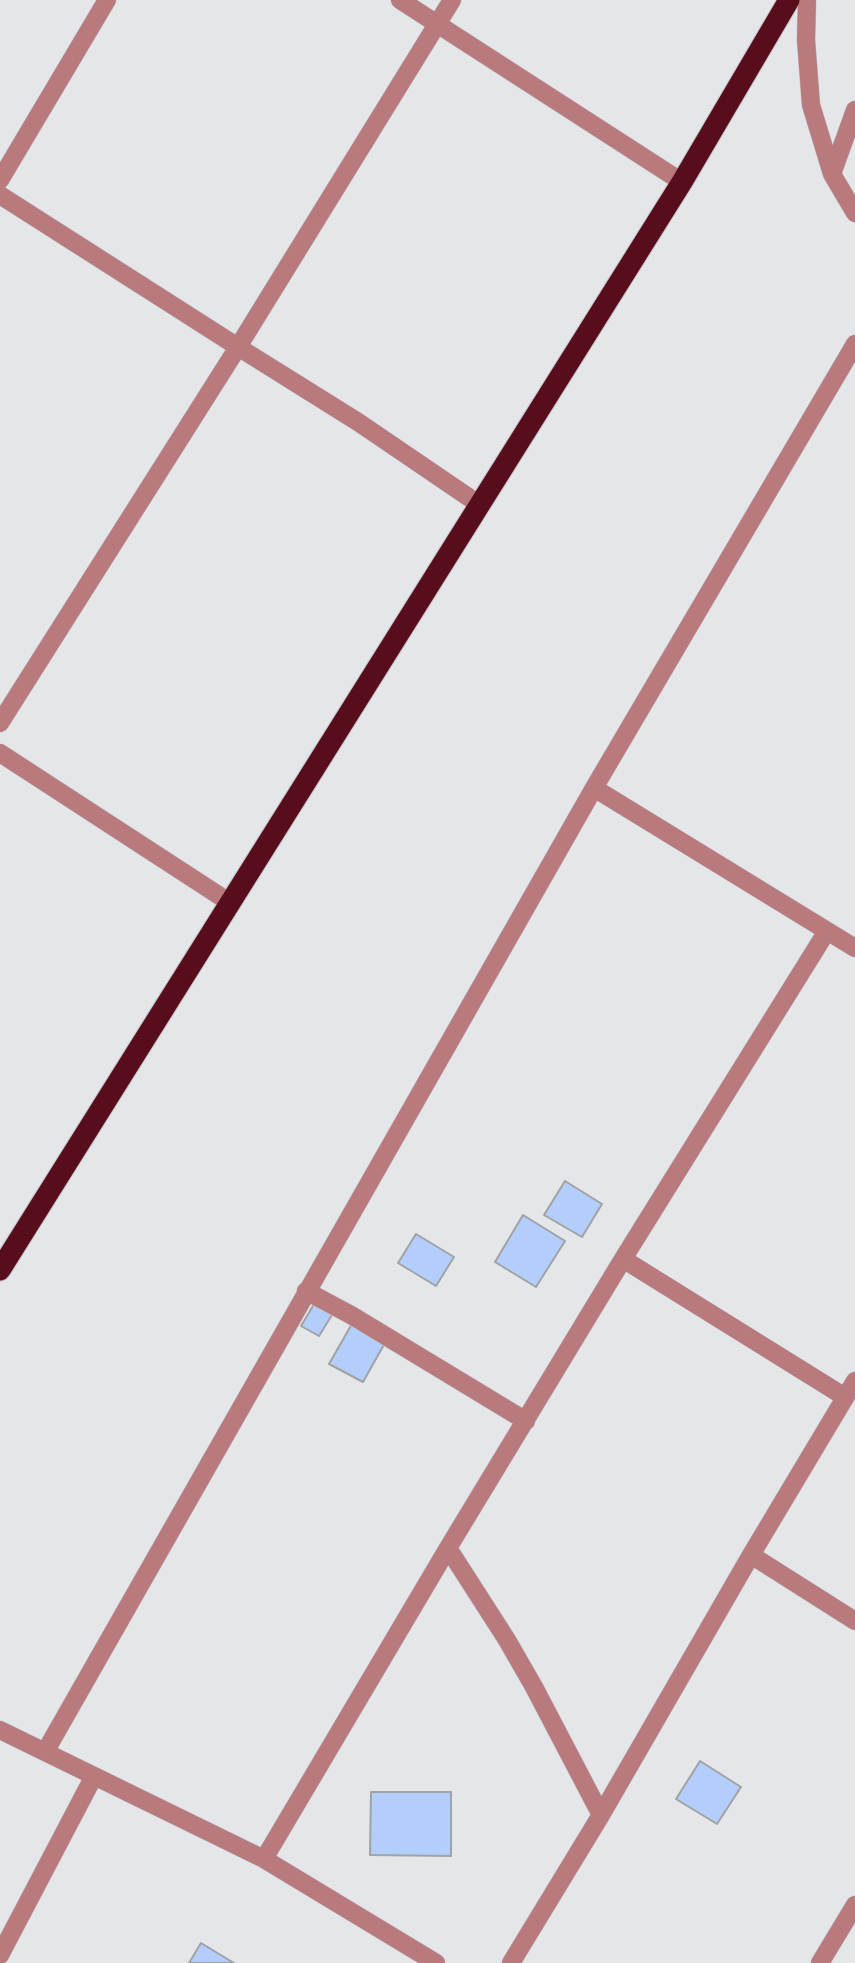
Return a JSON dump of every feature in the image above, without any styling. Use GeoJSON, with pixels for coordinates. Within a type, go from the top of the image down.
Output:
{"type":"FeatureCollection","features":[{"type":"Feature","properties":{"kind":"highway"},"geometry":{"type":"LineString","coordinates":[[0,1270],[682,182],[789,0]]}},
{"type":"Feature","properties":{"kind":"street"},"geometry":{"type":"LineString","coordinates":[[0,180],[107,0]]}},
{"type":"Feature","properties":{"kind":"street"},"geometry":{"type":"LineString","coordinates":[[400,0],[682,182]]}},
{"type":"Feature","properties":{"kind":"street"},"geometry":{"type":"LineString","coordinates":[[0,723],[238,347],[452,0]]}},
{"type":"Feature","properties":{"kind":"street"},"geometry":{"type":"LineString","coordinates":[[807,0],[806,40],[811,105],[832,174],[855,213]]}},
{"type":"Feature","properties":{"kind":"street"},"geometry":{"type":"LineString","coordinates":[[832,174],[855,110]]}},
{"type":"Feature","properties":{"kind":"street"},"geometry":{"type":"LineString","coordinates":[[0,194],[358,422],[480,505]]}},
{"type":"Feature","properties":{"kind":"street"},"geometry":{"type":"LineString","coordinates":[[45,1752],[594,788],[855,344]]}},
{"type":"Feature","properties":{"kind":"street"},"geometry":{"type":"LineString","coordinates":[[0,753],[229,902]]}},
{"type":"Feature","properties":{"kind":"street"},"geometry":{"type":"LineString","coordinates":[[594,788],[855,948]]}},
{"type":"Feature","properties":{"kind":"street"},"geometry":{"type":"LineString","coordinates":[[264,1859],[623,1259],[827,931]]}},
{"type":"Feature","properties":{"kind":"street"},"geometry":{"type":"LineString","coordinates":[[623,1259],[845,1397]]}},
{"type":"Feature","properties":{"kind":"street"},"geometry":{"type":"LineString","coordinates":[[306,1291],[351,1315],[526,1421]]}},
{"type":"Feature","properties":{"kind":"street"},"geometry":{"type":"LineString","coordinates":[[511,1963],[601,1815],[855,1381]]}},
{"type":"Feature","properties":{"kind":"street"},"geometry":{"type":"LineString","coordinates":[[448,1548],[514,1652],[601,1815]]}},
{"type":"Feature","properties":{"kind":"street"},"geometry":{"type":"LineString","coordinates":[[751,1555],[855,1621]]}},
{"type":"Feature","properties":{"kind":"street"},"geometry":{"type":"LineString","coordinates":[[0,1730],[264,1859],[436,1963]]}},
{"type":"Feature","properties":{"kind":"street"},"geometry":{"type":"LineString","coordinates":[[0,1955],[94,1776]]}},
{"type":"Feature","properties":{"kind":"street"},"geometry":{"type":"LineString","coordinates":[[820,1963],[855,1905]]}},
{"type":"Feature","properties":{"kind":"building"},"geometry":{"type":"Polygon","coordinates":[[[565,1181],[602,1204],[582,1237],[544,1215],[565,1181]]]}},
{"type":"Feature","properties":{"kind":"building"},"geometry":{"type":"Polygon","coordinates":[[[523,1215],[565,1241],[536,1287],[495,1262],[523,1215]]]}},
{"type":"Feature","properties":{"kind":"building"},"geometry":{"type":"Polygon","coordinates":[[[416,1234],[454,1257],[436,1286],[398,1263],[416,1234]]]}},
{"type":"Feature","properties":{"kind":"building"},"geometry":{"type":"Polygon","coordinates":[[[317,1299],[335,1310],[319,1336],[301,1326],[317,1299]]]}},
{"type":"Feature","properties":{"kind":"building"},"geometry":{"type":"Polygon","coordinates":[[[353,1322],[386,1341],[363,1382],[329,1364],[353,1322]]]}},
{"type":"Feature","properties":{"kind":"building"},"geometry":{"type":"Polygon","coordinates":[[[700,1761],[741,1787],[717,1824],[676,1799],[700,1761]]]}},
{"type":"Feature","properties":{"kind":"building"},"geometry":{"type":"Polygon","coordinates":[[[371,1792],[451,1792],[451,1856],[370,1855],[371,1792]]]}},
{"type":"Feature","properties":{"kind":"building"},"geometry":{"type":"Polygon","coordinates":[[[201,1943],[234,1963],[189,1963],[201,1943]]]}}]}
